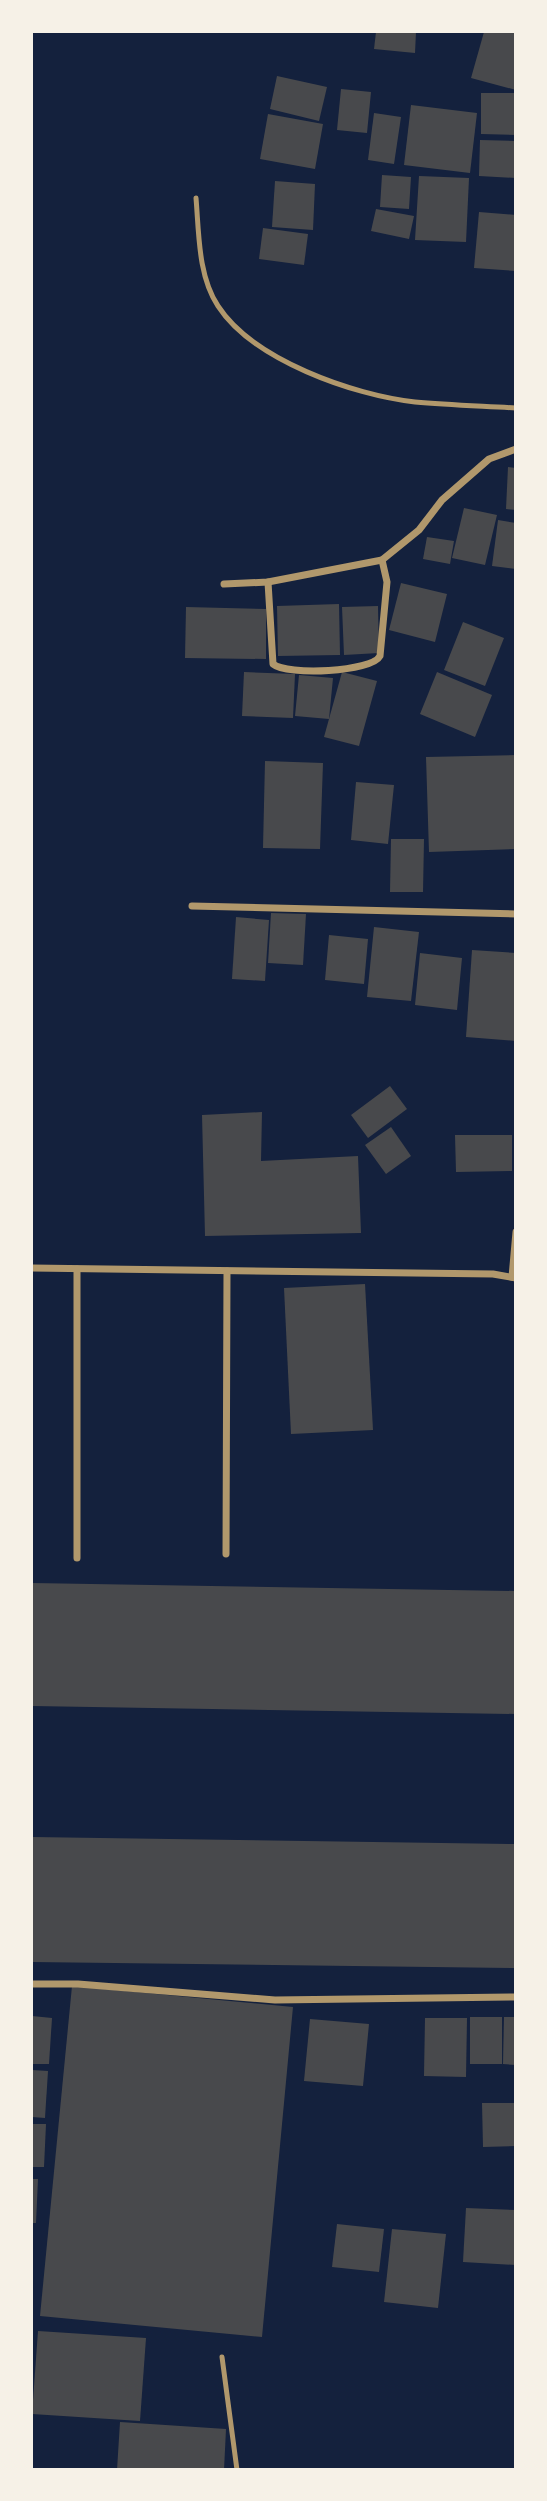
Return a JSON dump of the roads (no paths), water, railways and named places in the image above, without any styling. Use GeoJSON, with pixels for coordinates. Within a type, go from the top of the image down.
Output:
{"type":"FeatureCollection","features":[{"type":"Feature","properties":{"kind":"street"},"geometry":{"type":"LineString","coordinates":[[224,584],[268,582],[382,560],[419,530],[442,500],[489,459],[516,449]]}},
{"type":"Feature","properties":{"kind":"street"},"geometry":{"type":"LineString","coordinates":[[268,582],[273,664],[290,671],[364,667],[377,662],[380,656],[387,582],[382,560]]}},
{"type":"Feature","properties":{"kind":"street"},"geometry":{"type":"LineString","coordinates":[[192,906],[516,914]]}},
{"type":"Feature","properties":{"kind":"street"},"geometry":{"type":"LineString","coordinates":[[32,1268],[514,1278],[516,1231]]}},
{"type":"Feature","properties":{"kind":"street"},"geometry":{"type":"LineString","coordinates":[[77,1269],[77,1559]]}},
{"type":"Feature","properties":{"kind":"street"},"geometry":{"type":"LineString","coordinates":[[226,1553],[227,1271]]}},
{"type":"Feature","properties":{"kind":"street"},"geometry":{"type":"LineString","coordinates":[[32,1984],[78,1984],[275,2000],[516,1997]]}},
{"type":"Feature","properties":{"kind":"lane"},"geometry":{"type":"LineString","coordinates":[[196,198],[202,263],[218,306],[257,346],[332,382],[412,402],[516,408]]}},
{"type":"Feature","properties":{"kind":"lane"},"geometry":{"type":"LineString","coordinates":[[222,2357],[237,2469]]}}]}
